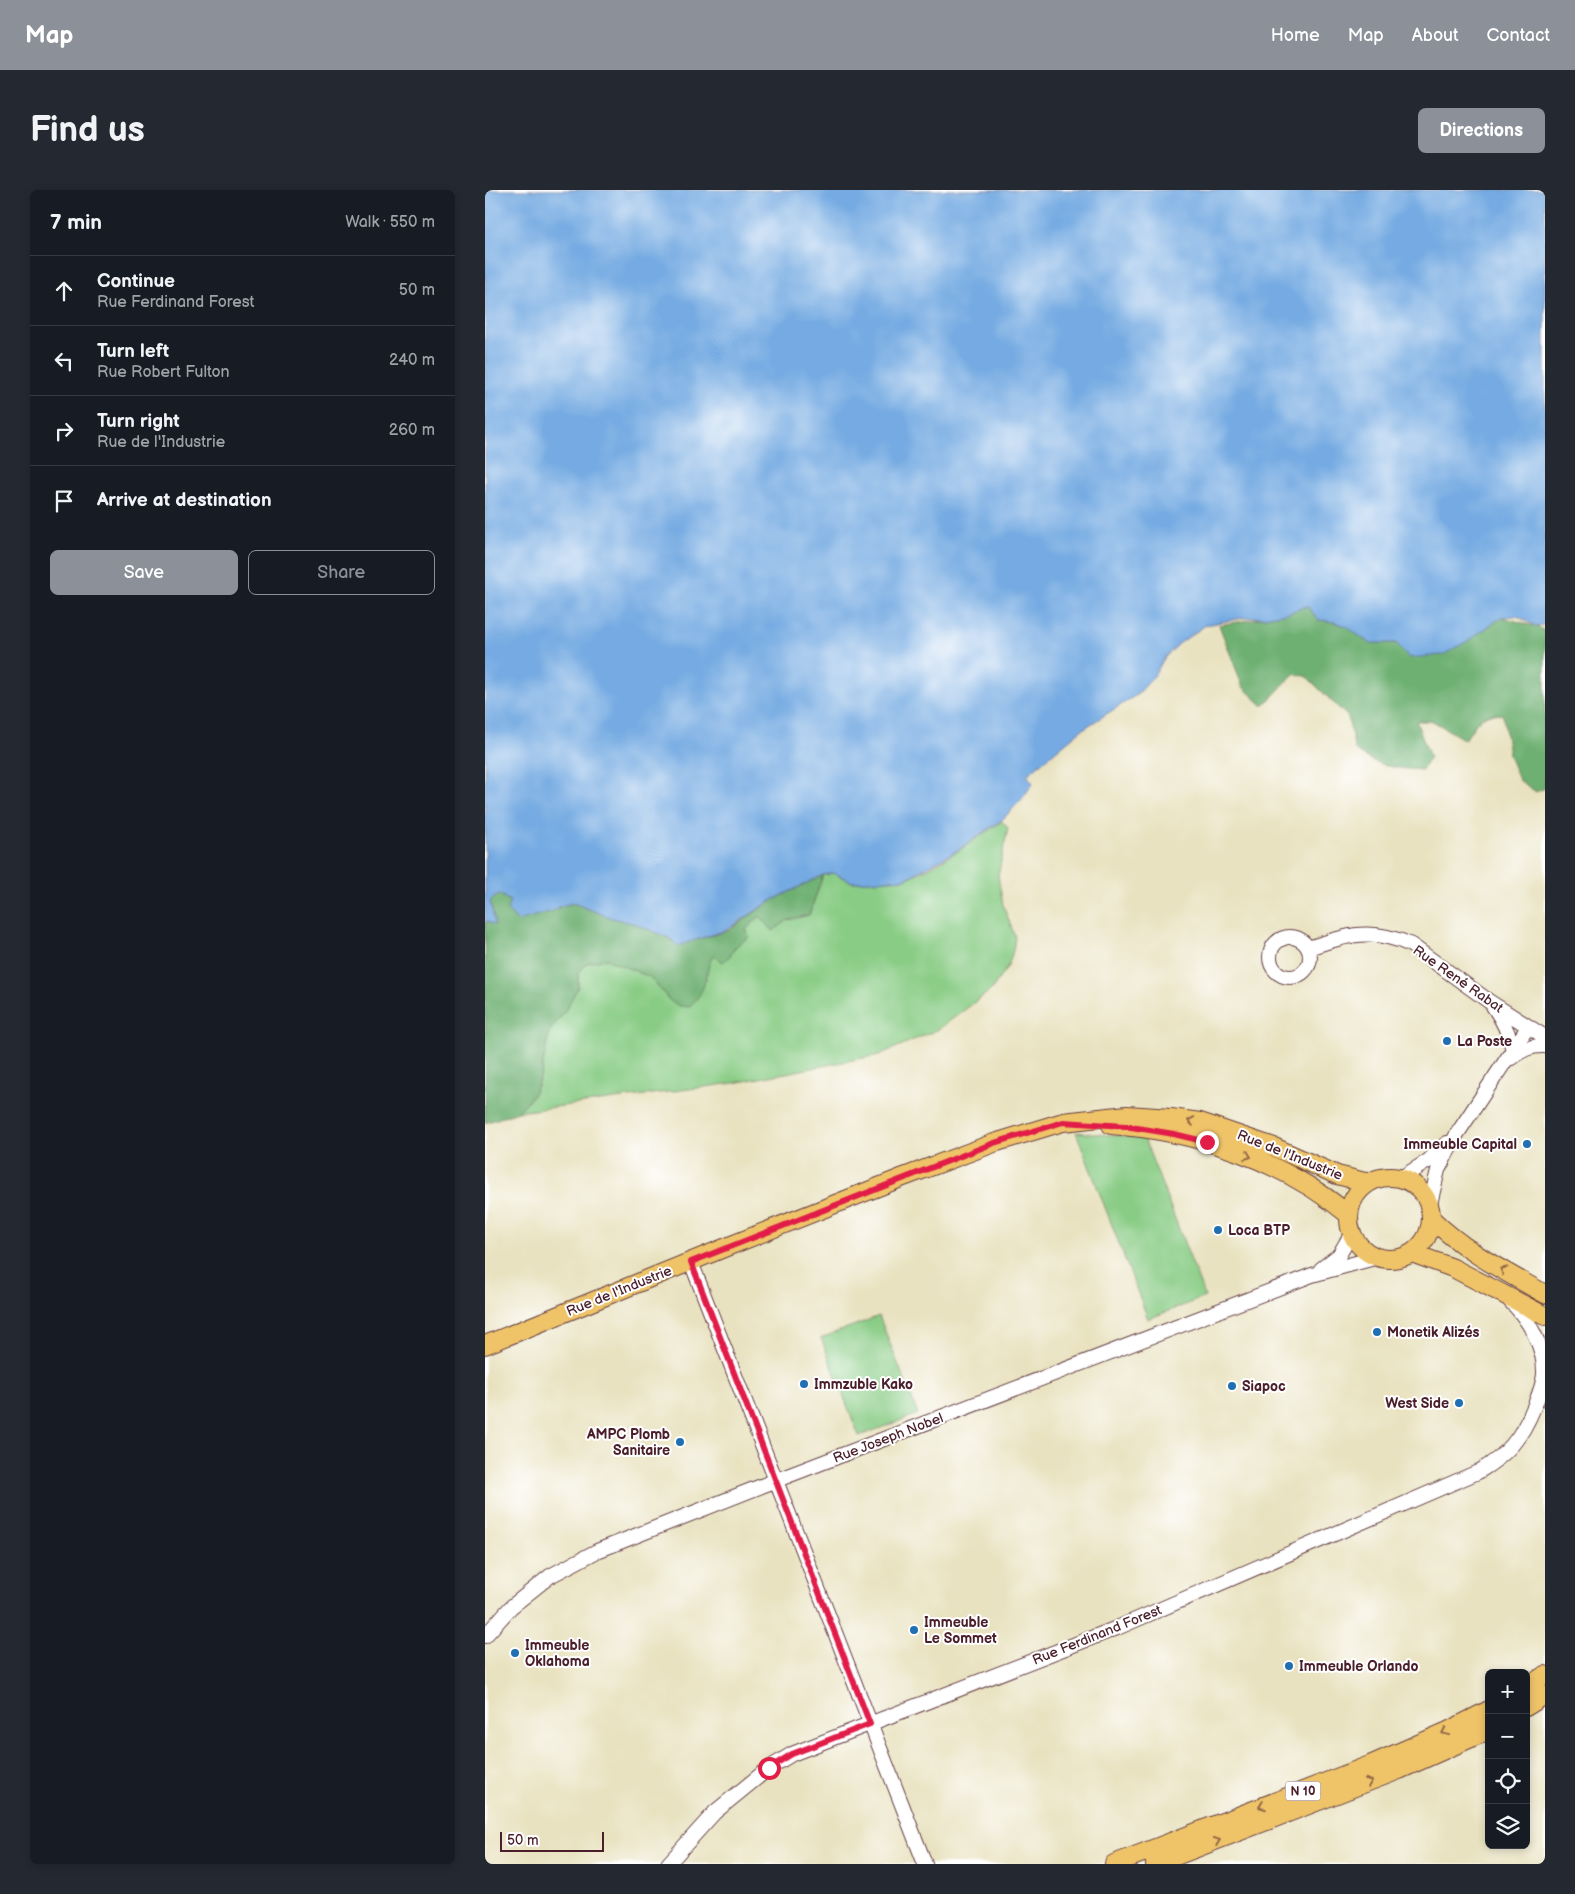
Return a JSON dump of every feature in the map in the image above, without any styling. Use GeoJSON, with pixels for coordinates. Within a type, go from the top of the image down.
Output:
{"type":"FeatureCollection","features":[{"type":"Feature","properties":{"kind":"main road","name":"Rue de l'Industrie"},"geometry":{"type":"LineString","coordinates":[[485,1345],[994,1143],[1063,1122],[1127,1115],[1200,1122],[1274,1146],[1337,1175],[1369,1183]]}},
{"type":"Feature","properties":{"kind":"main road","name":"Rue de l'Industrie"},"geometry":{"type":"LineString","coordinates":[[1063,1122],[1125,1126],[1174,1134],[1207,1142],[1264,1162],[1302,1181],[1349,1215],[1351,1204],[1356,1194],[1369,1183],[1385,1176],[1401,1178]]}},
{"type":"Feature","properties":{"kind":"main road"},"geometry":{"type":"LineString","coordinates":[[1401,1178],[1417,1186],[1425,1194],[1431,1212],[1444,1231],[1483,1259],[1545,1294]]}},
{"type":"Feature","properties":{"kind":"main road"},"geometry":{"type":"LineString","coordinates":[[1349,1215],[1352,1234],[1360,1246],[1378,1257],[1394,1259],[1412,1253],[1425,1240],[1430,1231],[1431,1212]]}},
{"type":"Feature","properties":{"kind":"main road"},"geometry":{"type":"LineString","coordinates":[[1412,1253],[1453,1268],[1545,1316]]}},
{"type":"Feature","properties":{"kind":"main road"},"geometry":{"type":"LineString","coordinates":[[1530,1685],[1545,1676]]}},
{"type":"Feature","properties":{"kind":"main road"},"geometry":{"type":"LineString","coordinates":[[1530,1705],[1545,1695]]}},
{"type":"Feature","properties":{"kind":"main road","name":"N 10"},"geometry":{"type":"LineString","coordinates":[[1114,1864],[1370,1765],[1448,1731],[1485,1712]]}},
{"type":"Feature","properties":{"kind":"main road","name":"N 10"},"geometry":{"type":"LineString","coordinates":[[1155,1864],[1399,1770],[1485,1732]]}},
{"type":"Feature","properties":{"kind":"street","name":"Rue René Rabat"},"geometry":{"type":"LineString","coordinates":[[1308,948],[1355,934],[1383,936],[1400,940],[1545,1037]]}},
{"type":"Feature","properties":{"kind":"street"},"geometry":{"type":"LineString","coordinates":[[1490,1002],[1502,1018],[1510,1036],[1513,1050]]}},
{"type":"Feature","properties":{"kind":"street"},"geometry":{"type":"LineString","coordinates":[[1431,1212],[1438,1170],[1457,1134],[1528,1027]]}},
{"type":"Feature","properties":{"kind":"street"},"geometry":{"type":"LineString","coordinates":[[1504,1063],[1527,1047],[1535,1045],[1545,1046]]}},
{"type":"Feature","properties":{"kind":"street"},"geometry":{"type":"LineString","coordinates":[[1401,1178],[1428,1161],[1457,1134]]}},
{"type":"Feature","properties":{"kind":"street","name":"Rue Joseph Nobel"},"geometry":{"type":"LineString","coordinates":[[1312,1275],[1334,1260],[1352,1234]]}},
{"type":"Feature","properties":{"kind":"street","name":"Rue Joseph Nobel"},"geometry":{"type":"LineString","coordinates":[[485,1636],[511,1607],[550,1576],[597,1551],[1312,1275],[1378,1257]]}},
{"type":"Feature","properties":{"kind":"street"},"geometry":{"type":"LineString","coordinates":[[691,1262],[925,1864]]}},
{"type":"Feature","properties":{"kind":"street","name":"Rue Ferdinand Forest"},"geometry":{"type":"LineString","coordinates":[[668,1864],[715,1812],[769,1768],[792,1754],[1117,1628],[1493,1464],[1508,1451],[1520,1435],[1530,1415],[1543,1379],[1543,1356],[1540,1345],[1519,1309],[1501,1293]]}},
{"type":"Feature","properties":{"kind":"street","name":"Rue Ferdinand Forest"},"geometry":{"type":"LineString","coordinates":[[1530,1415],[1545,1399]]}},
{"type":"Feature","properties":{"kind":"green space"},"geometry":{"type":"Polygon","coordinates":[[[1307,606],[1319,620],[1335,622],[1347,627],[1369,643],[1466,642],[1502,617],[1545,631],[1545,788],[1536,792],[1519,780],[1509,755],[1503,715],[1484,716],[1465,740],[1433,721],[1416,721],[1430,757],[1422,770],[1387,766],[1355,750],[1348,717],[1306,676],[1294,674],[1263,706],[1243,687],[1219,625],[1274,615],[1307,606]]]}},
{"type":"Feature","properties":{"kind":"green space"},"geometry":{"type":"Polygon","coordinates":[[[1002,821],[1008,828],[998,876],[1003,905],[1015,937],[1013,951],[1008,966],[991,990],[939,1029],[879,1055],[734,1083],[518,1112],[533,1095],[541,1075],[549,1032],[565,1011],[578,987],[578,974],[587,963],[606,959],[650,977],[670,1001],[706,980],[708,965],[713,955],[730,956],[735,947],[748,937],[746,929],[761,916],[773,931],[788,920],[809,915],[823,875],[834,873],[852,882],[905,879],[931,867],[963,848],[1002,821]]]}},
{"type":"Feature","properties":{"kind":"green space"},"geometry":{"type":"Polygon","coordinates":[[[823,875],[809,915],[788,920],[773,931],[760,916],[746,929],[749,937],[735,947],[730,956],[723,962],[713,955],[703,988],[689,1007],[680,1006],[670,1001],[650,977],[606,959],[587,963],[578,974],[578,987],[565,1011],[549,1032],[541,1075],[533,1095],[518,1112],[485,1123],[485,921],[495,925],[490,901],[499,894],[510,901],[560,906],[573,903],[636,924],[671,939],[676,945],[728,931],[769,902],[823,875]]]}},
{"type":"Feature","properties":{"kind":"green space"},"geometry":{"type":"Polygon","coordinates":[[[1076,1132],[1144,1138],[1205,1297],[1148,1319],[1076,1132]]]}},
{"type":"Feature","properties":{"kind":"green space"},"geometry":{"type":"Polygon","coordinates":[[[879,1316],[918,1414],[859,1436],[821,1338],[879,1316]]]}},
{"type":"Feature","properties":{"kind":"water"},"geometry":{"type":"Polygon","coordinates":[[[485,190],[1545,190],[1545,624],[1537,627],[1517,616],[1502,617],[1466,642],[1443,655],[1409,658],[1396,643],[1369,643],[1347,627],[1335,622],[1319,620],[1307,606],[1288,613],[1243,618],[1206,625],[1180,643],[1165,657],[1154,676],[1138,694],[1080,731],[1027,775],[1033,783],[1022,799],[1003,819],[958,850],[905,879],[852,882],[834,873],[823,875],[769,902],[727,930],[677,946],[671,939],[636,924],[612,918],[573,903],[517,921],[507,910],[510,901],[499,894],[490,901],[495,925],[485,921],[485,190]]]}},
{"type":"Feature","properties":{"kind":"place","name":"La Poste"},"geometry":{"type":"Point","coordinates":[1447,1041]}},
{"type":"Feature","properties":{"kind":"place","name":"Immeuble Capital"},"geometry":{"type":"Point","coordinates":[1527,1144]}},
{"type":"Feature","properties":{"kind":"place","name":"Loca BTP"},"geometry":{"type":"Point","coordinates":[1218,1230]}},
{"type":"Feature","properties":{"kind":"place","name":"Monetik Alizés"},"geometry":{"type":"Point","coordinates":[1377,1332]}},
{"type":"Feature","properties":{"kind":"place","name":"Immzuble Kako"},"geometry":{"type":"Point","coordinates":[804,1384]}},
{"type":"Feature","properties":{"kind":"place","name":"Siapoc"},"geometry":{"type":"Point","coordinates":[1232,1386]}},
{"type":"Feature","properties":{"kind":"place","name":"West Side"},"geometry":{"type":"Point","coordinates":[1459,1403]}},
{"type":"Feature","properties":{"kind":"place","name":"AMPC Plomb Sanitaire"},"geometry":{"type":"Point","coordinates":[680,1442]}},
{"type":"Feature","properties":{"kind":"place","name":"Immeuble Le Sommet"},"geometry":{"type":"Point","coordinates":[914,1630]}},
{"type":"Feature","properties":{"kind":"place","name":"Immeuble Oklahoma"},"geometry":{"type":"Point","coordinates":[515,1653]}},
{"type":"Feature","properties":{"kind":"place","name":"Immeuble Orlando"},"geometry":{"type":"Point","coordinates":[1289,1666]}},
{"type":"Feature","properties":{"kind":"route"},"geometry":{"type":"LineString","coordinates":[[769,1768],[792,1754],[870,1724],[691,1262],[901,1178],[994,1143],[1063,1122],[1125,1126],[1174,1134],[1207,1142]]}}]}
